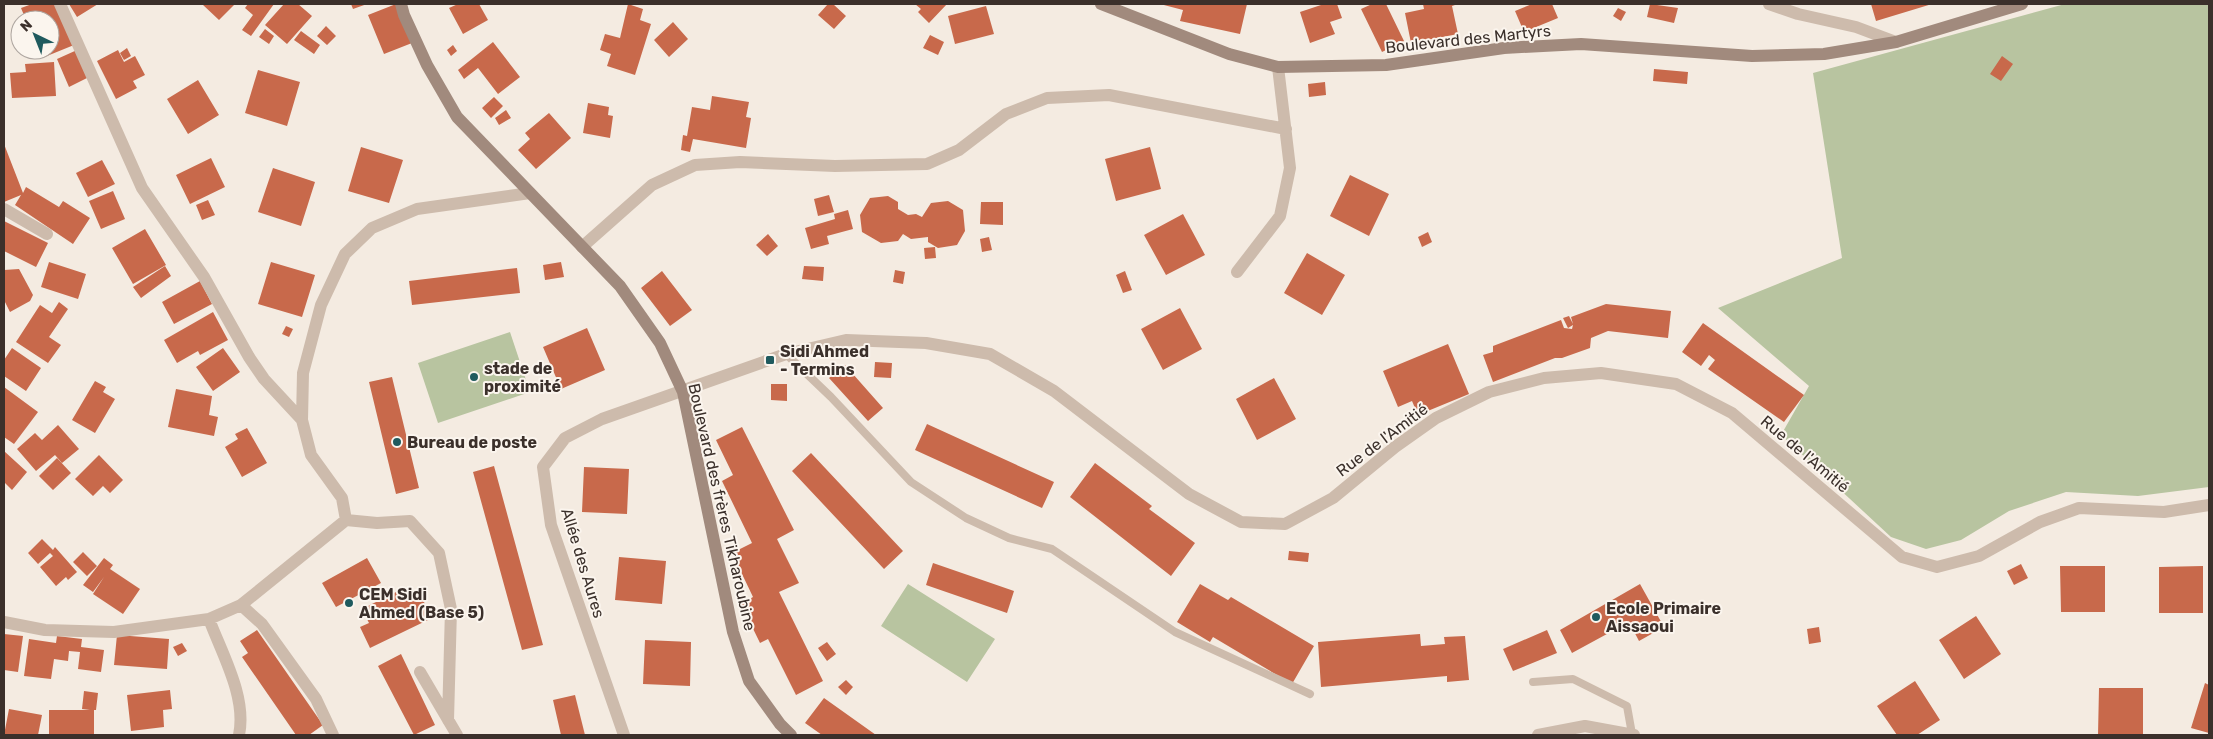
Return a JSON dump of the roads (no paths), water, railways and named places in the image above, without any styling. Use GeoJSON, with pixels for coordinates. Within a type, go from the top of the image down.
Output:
{"type":"FeatureCollection","features":[{"type":"Feature","properties":{"kind":"main road","name":"Boulevard des frères Tikharoubine"},"geometry":{"type":"LineString","coordinates":[[401,4],[404,16],[427,65],[457,117],[620,286],[660,343],[683,392],[733,632],[749,682],[780,724],[792,735]]}},
{"type":"Feature","properties":{"kind":"main road","name":"Boulevard des Martyrs"},"geometry":{"type":"LineString","coordinates":[[1101,4],[1229,54],[1278,67],[1386,64],[1504,48],[1581,44],[1752,56],[1824,54],[1896,42],[2022,4]]}},
{"type":"Feature","properties":{"kind":"street"},"geometry":{"type":"LineString","coordinates":[[60,4],[142,188],[204,277],[249,357],[264,379],[302,420]]}},
{"type":"Feature","properties":{"kind":"street"},"geometry":{"type":"LineString","coordinates":[[1769,4],[1798,14],[1856,27],[1896,42]]}},
{"type":"Feature","properties":{"kind":"street"},"geometry":{"type":"LineString","coordinates":[[1237,272],[1280,216],[1290,168],[1278,67]]}},
{"type":"Feature","properties":{"kind":"street"},"geometry":{"type":"LineString","coordinates":[[582,247],[652,186],[695,165],[740,162],[835,166],[927,164],[959,150],[1006,114],[1047,98],[1108,95],[1286,129]]}},
{"type":"Feature","properties":{"kind":"street"},"geometry":{"type":"LineString","coordinates":[[346,520],[342,498],[311,455],[302,420],[303,373],[321,305],[345,254],[372,228],[417,209],[530,193]]}},
{"type":"Feature","properties":{"kind":"street"},"geometry":{"type":"LineString","coordinates":[[4,209],[47,234]]}},
{"type":"Feature","properties":{"kind":"street","name":"Rue de l'Amitié"},"geometry":{"type":"LineString","coordinates":[[683,392],[786,354],[846,340],[926,343],[990,354],[1054,391],[1189,494],[1241,522],[1285,524],[1333,498],[1395,447],[1436,418],[1489,392],[1544,378],[1601,374],[1676,384],[1732,413],[1902,557],[1937,567],[1979,556],[2040,522],[2079,508],[2164,512],[2209,505]]}},
{"type":"Feature","properties":{"kind":"street","name":"Allée des Aures"},"geometry":{"type":"LineString","coordinates":[[624,735],[551,525],[543,468],[564,438],[602,420],[683,392]]}},
{"type":"Feature","properties":{"kind":"street"},"geometry":{"type":"LineString","coordinates":[[4,622],[45,630],[114,632],[209,619],[241,605],[346,520],[377,522],[410,521],[439,553],[451,609],[448,720]]}},
{"type":"Feature","properties":{"kind":"street"},"geometry":{"type":"LineString","coordinates":[[241,605],[262,624],[316,699],[333,735]]}},
{"type":"Feature","properties":{"kind":"street"},"geometry":{"type":"LineString","coordinates":[[209,619],[234,685],[241,723],[239,735]]}},
{"type":"Feature","properties":{"kind":"street"},"geometry":{"type":"LineString","coordinates":[[420,672],[457,735]]}},
{"type":"Feature","properties":{"kind":"street"},"geometry":{"type":"LineString","coordinates":[[1538,735],[1586,726],[1633,735]]}},
{"type":"Feature","properties":{"kind":"lane"},"geometry":{"type":"LineString","coordinates":[[786,354],[831,397],[911,482],[966,518],[1009,538],[1052,549],[1175,632],[1310,694]]}},
{"type":"Feature","properties":{"kind":"lane"},"geometry":{"type":"LineString","coordinates":[[1533,682],[1573,680],[1627,706],[1633,735]]}},
{"type":"Feature","properties":{"kind":"place","name":"Sidi Ahmed - Termins"},"geometry":{"type":"Point","coordinates":[770,360]}},
{"type":"Feature","properties":{"kind":"place","name":"stade de proximité"},"geometry":{"type":"Point","coordinates":[474,377]}},
{"type":"Feature","properties":{"kind":"place","name":"Bureau de poste"},"geometry":{"type":"Point","coordinates":[397,442]}},
{"type":"Feature","properties":{"kind":"place","name":"CEM Sidi Ahmed (Base 5)"},"geometry":{"type":"Point","coordinates":[349,603]}},
{"type":"Feature","properties":{"kind":"place","name":"Ecole Primaire Aissaoui"},"geometry":{"type":"Point","coordinates":[1596,617]}}]}
